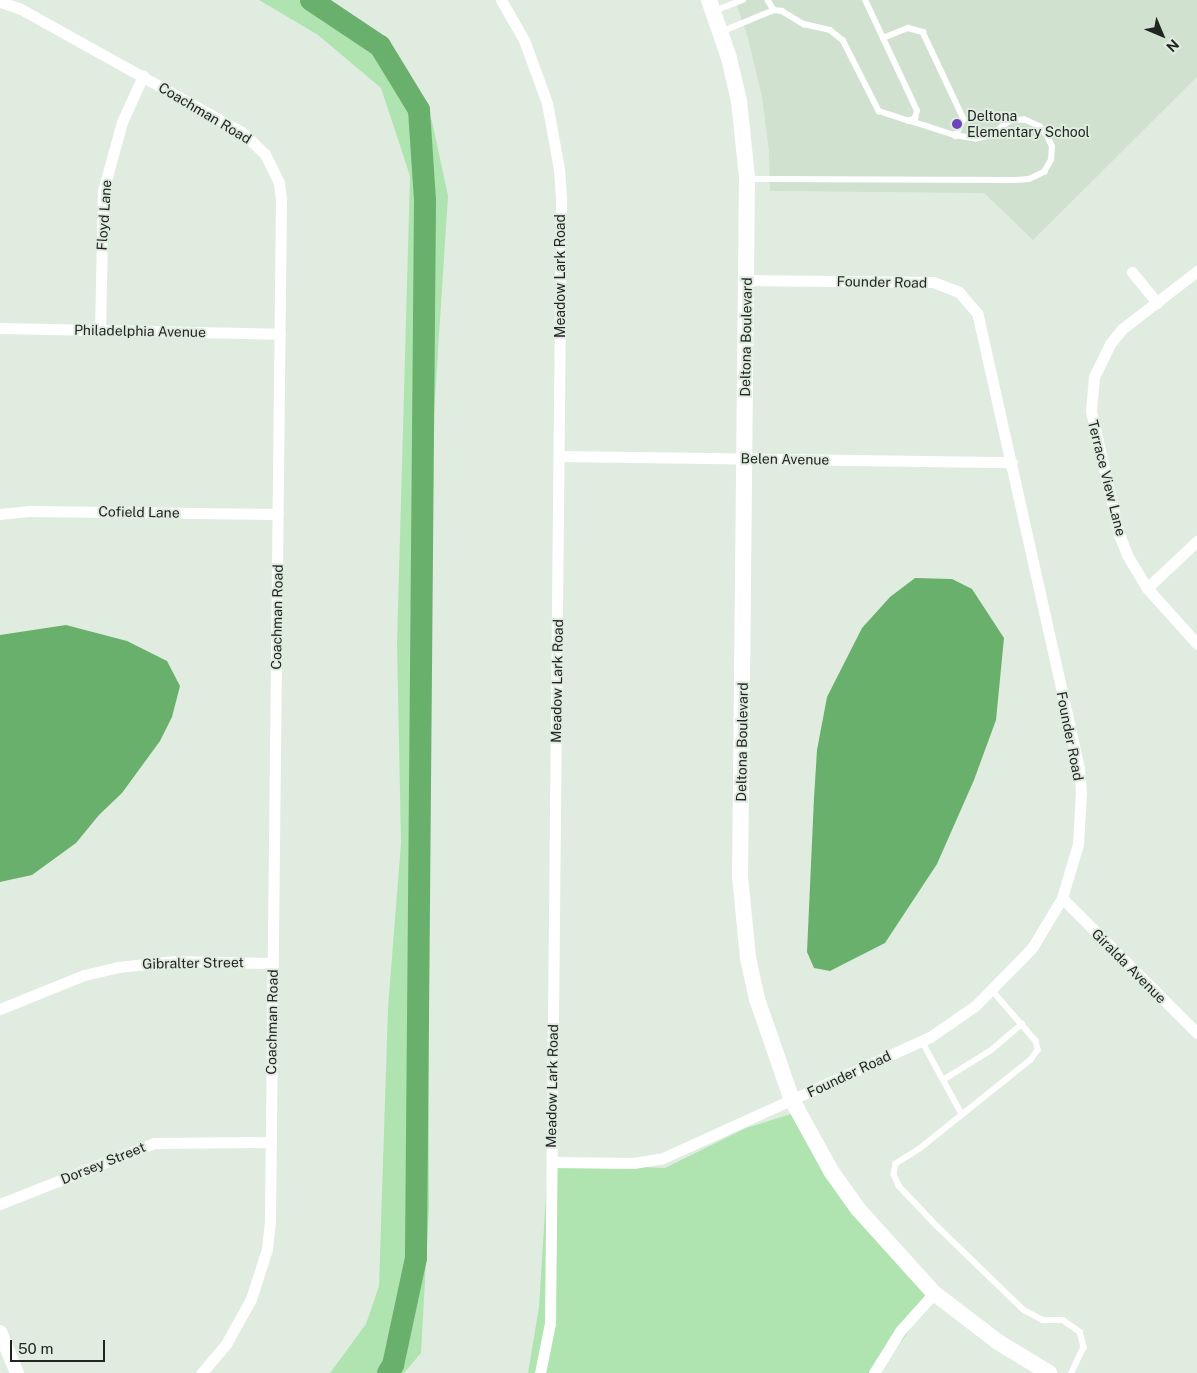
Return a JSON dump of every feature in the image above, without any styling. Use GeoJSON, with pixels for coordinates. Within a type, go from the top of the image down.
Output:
{"type":"FeatureCollection","features":[{"type":"Feature","properties":{"kind":"main road","name":"Deltona Boulevard"},"geometry":{"type":"LineString","coordinates":[[712,6],[721,32],[739,101],[747,179],[740,866],[743,917],[757,999],[792,1100],[831,1171],[858,1209],[934,1292],[998,1342],[1049,1373]]}},
{"type":"Feature","properties":{"kind":"street","name":"Meadow Lark Road"},"geometry":{"type":"LineString","coordinates":[[501,0],[524,40],[537,72],[551,119],[559,169],[559,456],[550,1324],[540,1373]]}},
{"type":"Feature","properties":{"kind":"street","name":"Coachman Road"},"geometry":{"type":"LineString","coordinates":[[0,2],[19,8],[242,132],[265,154],[273,168],[282,199],[270,1221],[260,1276],[241,1320],[202,1373]]}},
{"type":"Feature","properties":{"kind":"street","name":"Floyd Lane"},"geometry":{"type":"LineString","coordinates":[[100,330],[103,191],[122,122],[143,76]]}},
{"type":"Feature","properties":{"kind":"street","name":"Terrace View Lane"},"geometry":{"type":"LineString","coordinates":[[1197,271],[1122,330],[1110,344],[1100,361],[1091,392],[1094,429],[1119,534],[1147,588],[1197,644]]}},
{"type":"Feature","properties":{"kind":"street"},"geometry":{"type":"LineString","coordinates":[[1132,272],[1157,303]]}},
{"type":"Feature","properties":{"kind":"street","name":"Founder Road"},"geometry":{"type":"LineString","coordinates":[[552,1162],[633,1164],[663,1158],[922,1041],[953,1023],[992,990],[1032,948],[1062,898],[1078,844],[1081,811],[1079,768],[981,322],[969,301],[958,292],[933,282],[746,280]]}},
{"type":"Feature","properties":{"kind":"street","name":"Philadelphia Avenue"},"geometry":{"type":"LineString","coordinates":[[0,328],[280,334]]}},
{"type":"Feature","properties":{"kind":"street","name":"Belen Avenue"},"geometry":{"type":"LineString","coordinates":[[559,456],[1012,462]]}},
{"type":"Feature","properties":{"kind":"street","name":"Cofield Lane"},"geometry":{"type":"LineString","coordinates":[[0,514],[30,511],[278,514]]}},
{"type":"Feature","properties":{"kind":"street"},"geometry":{"type":"LineString","coordinates":[[1147,588],[1197,541]]}},
{"type":"Feature","properties":{"kind":"street","name":"Giralda Avenue"},"geometry":{"type":"LineString","coordinates":[[1062,898],[1197,1033]]}},
{"type":"Feature","properties":{"kind":"street","name":"Gibralter Street"},"geometry":{"type":"LineString","coordinates":[[0,1009],[84,976],[118,967],[175,960],[273,963]]}},
{"type":"Feature","properties":{"kind":"street","name":"Dorsey Street"},"geometry":{"type":"LineString","coordinates":[[0,1204],[154,1143],[271,1142]]}},
{"type":"Feature","properties":{"kind":"street"},"geometry":{"type":"LineString","coordinates":[[874,1373],[900,1331],[934,1292]]}},
{"type":"Feature","properties":{"kind":"street"},"geometry":{"type":"LineString","coordinates":[[0,1332],[16,1373]]}},
{"type":"Feature","properties":{"kind":"lane"},"geometry":{"type":"LineString","coordinates":[[712,6],[743,0]]}},
{"type":"Feature","properties":{"kind":"lane"},"geometry":{"type":"LineString","coordinates":[[747,179],[1015,180],[1029,179],[1044,172],[1051,160],[1052,147],[1047,136],[1040,127],[1025,120],[1010,121],[990,136],[976,139],[956,136],[879,111],[843,40],[830,30],[774,10],[768,0]]}},
{"type":"Feature","properties":{"kind":"lane"},"geometry":{"type":"LineString","coordinates":[[865,0],[916,111],[915,118],[909,121]]}},
{"type":"Feature","properties":{"kind":"lane"},"geometry":{"type":"LineString","coordinates":[[721,32],[774,10]]}},
{"type":"Feature","properties":{"kind":"lane"},"geometry":{"type":"LineString","coordinates":[[883,38],[908,28],[922,32],[964,119],[956,136]]}},
{"type":"Feature","properties":{"kind":"lane"},"geometry":{"type":"LineString","coordinates":[[992,990],[1036,1041],[1038,1050],[1031,1060],[920,1149],[896,1164],[894,1174],[900,1186],[937,1226],[1024,1310],[1043,1320],[1063,1320],[1080,1332],[1084,1347],[1072,1373]]}},
{"type":"Feature","properties":{"kind":"lane"},"geometry":{"type":"LineString","coordinates":[[943,1080],[990,1051],[1022,1024]]}},
{"type":"Feature","properties":{"kind":"lane"},"geometry":{"type":"LineString","coordinates":[[922,1041],[962,1114]]}},
{"type":"Feature","properties":{"kind":"shaded area"},"geometry":{"type":"Polygon","coordinates":[[[259,0],[315,0],[398,54],[432,121],[448,196],[427,522],[429,1209],[421,1353],[404,1373],[330,1373],[366,1324],[379,1286],[388,1007],[401,843],[397,644],[410,176],[381,88],[318,35],[259,0]]]}},
{"type":"Feature","properties":{"kind":"shaded area","name":"Deltona Elementary School"},"geometry":{"type":"Polygon","coordinates":[[[735,0],[1197,0],[1197,77],[1033,240],[984,193],[770,191],[769,151],[762,97],[748,38],[735,0]]]}},
{"type":"Feature","properties":{"kind":"shaded area"},"geometry":{"type":"Polygon","coordinates":[[[915,578],[952,579],[972,589],[1004,638],[996,720],[974,780],[937,864],[885,943],[830,971],[814,968],[807,952],[814,798],[817,750],[827,697],[862,628],[890,597],[915,578]]]}},
{"type":"Feature","properties":{"kind":"shaded area"},"geometry":{"type":"Polygon","coordinates":[[[66,625],[127,641],[167,661],[180,686],[172,717],[160,741],[122,793],[99,815],[76,843],[32,875],[0,882],[0,635],[66,625]]]}},
{"type":"Feature","properties":{"kind":"shaded area"},"geometry":{"type":"Polygon","coordinates":[[[791,1114],[852,1213],[931,1300],[879,1373],[528,1373],[539,1307],[548,1163],[665,1168],[746,1128],[791,1114]]]}},
{"type":"Feature","properties":{"kind":"waterway"},"geometry":{"type":"LineString","coordinates":[[311,0],[380,46],[419,110],[425,201],[416,1258],[393,1365],[388,1373]]}},
{"type":"Feature","properties":{"kind":"place","name":"Deltona Elementary School"},"geometry":{"type":"Point","coordinates":[957,124]}}]}
